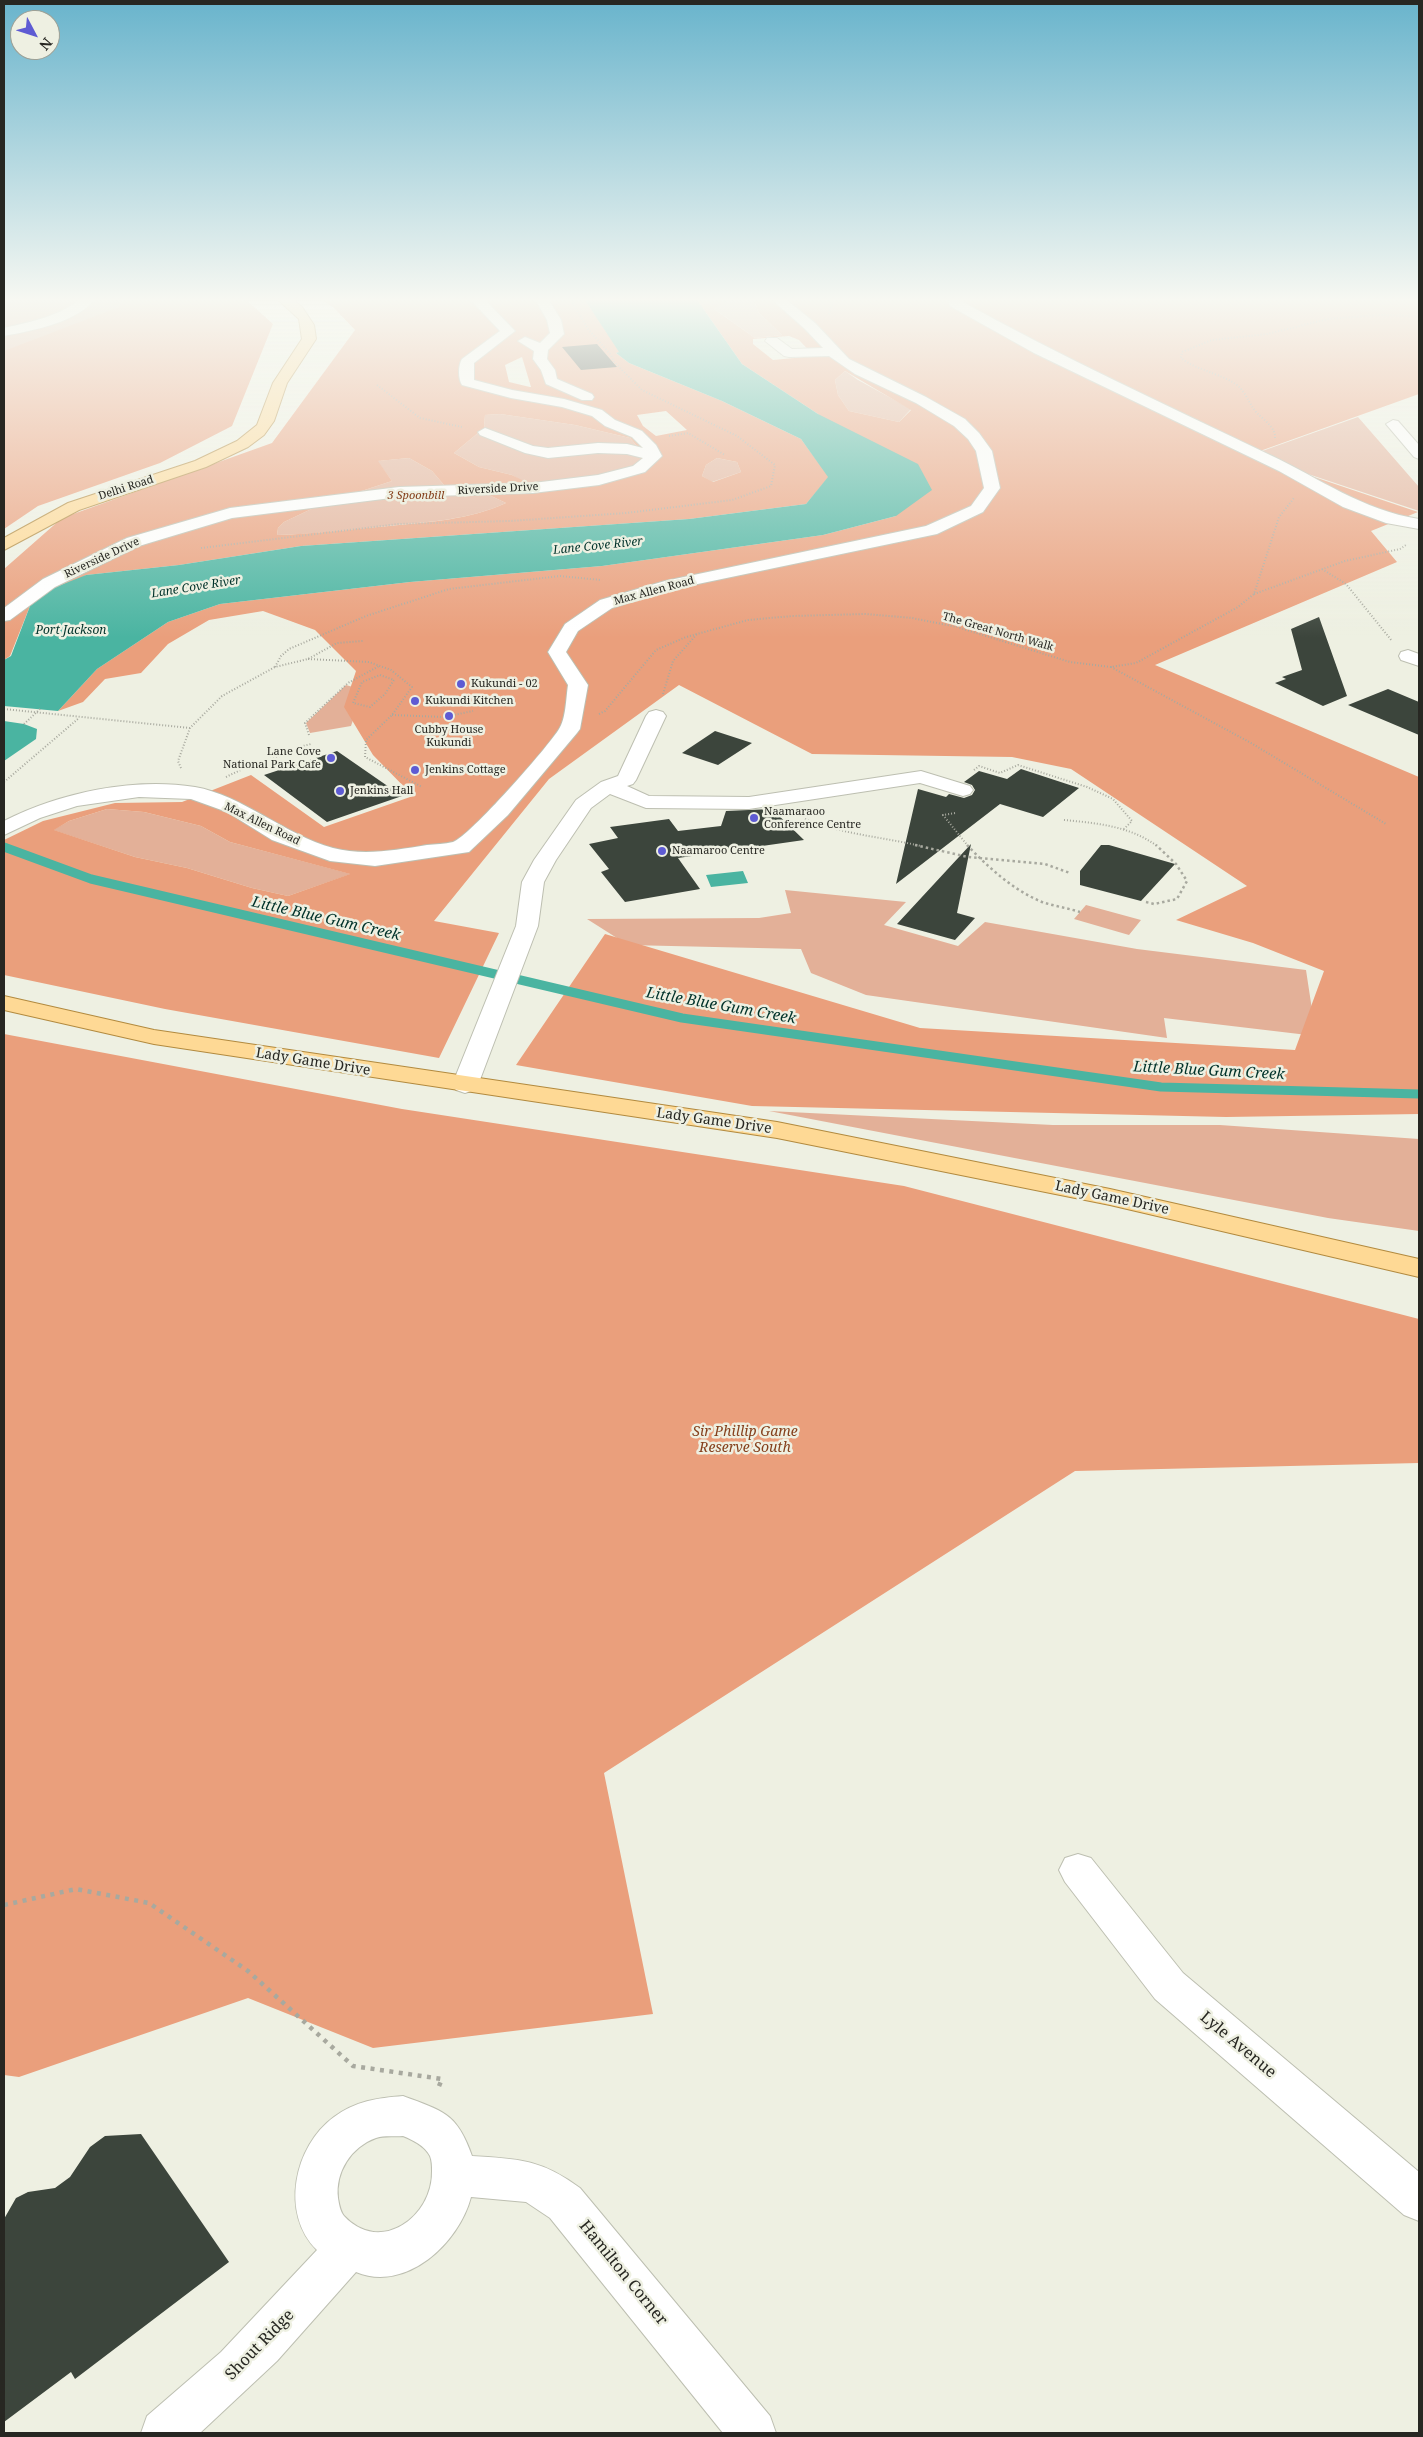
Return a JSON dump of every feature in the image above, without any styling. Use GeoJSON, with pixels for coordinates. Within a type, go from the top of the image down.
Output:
{"type":"FeatureCollection","features":[{"type":"Feature","properties":{"kind":"main road","name":"Delhi Road"},"geometry":{"type":"LineString","coordinates":[[7,545],[28,530],[82,502],[234,449],[261,431],[270,418],[271,411]]}},
{"type":"Feature","properties":{"kind":"main road","name":"Lady Game Drive"},"geometry":{"type":"LineString","coordinates":[[4,1003],[154,1038],[777,1130],[1110,1197],[1419,1268]]}},
{"type":"Feature","properties":{"kind":"street"},"geometry":{"type":"LineString","coordinates":[[589,411],[596,413],[610,423],[637,434],[654,456]]}},
{"type":"Feature","properties":{"kind":"street","name":"Max Allen Road"},"geometry":{"type":"LineString","coordinates":[[4,829],[33,814],[74,800],[139,791],[194,794],[234,808],[280,835],[330,854],[375,859],[461,847],[501,811],[570,729],[578,685],[557,652],[571,628],[606,604],[665,586],[931,530],[977,509],[992,488],[984,450],[966,427],[939,411]]}},
{"type":"Feature","properties":{"kind":"street"},"geometry":{"type":"LineString","coordinates":[[1166,411],[1285,468],[1349,504],[1375,515],[1419,524]]}},
{"type":"Feature","properties":{"kind":"street"},"geometry":{"type":"LineString","coordinates":[[598,448],[610,423]]}},
{"type":"Feature","properties":{"kind":"street"},"geometry":{"type":"LineString","coordinates":[[1393,424],[1419,454]]}},
{"type":"Feature","properties":{"kind":"street"},"geometry":{"type":"LineString","coordinates":[[485,432],[530,450],[548,453],[598,448],[627,449],[654,456]]}},
{"type":"Feature","properties":{"kind":"street","name":"Riverside Drive"},"geometry":{"type":"LineString","coordinates":[[4,616],[50,583],[132,542],[230,513],[399,492],[533,488],[599,480],[639,469],[654,456]]}},
{"type":"Feature","properties":{"kind":"street"},"geometry":{"type":"LineString","coordinates":[[465,1085],[527,926],[534,882],[545,860],[582,804],[608,786],[626,780],[656,716]]}},
{"type":"Feature","properties":{"kind":"street"},"geometry":{"type":"LineString","coordinates":[[608,786],[646,802],[749,803],[921,777],[961,800]]}},
{"type":"Feature","properties":{"kind":"street","name":"Lyle Avenue"},"geometry":{"type":"LineString","coordinates":[[1078,1870],[1168,1986],[1419,2200]]}},
{"type":"Feature","properties":{"kind":"street"},"geometry":{"type":"LineString","coordinates":[[403,2116],[423,2123],[440,2136],[451,2154],[456,2175],[452,2197],[442,2219],[424,2236],[406,2248],[383,2254],[365,2253],[337,2240],[323,2223],[316,2202],[317,2179],[325,2158],[331,2149],[339,2139],[358,2125],[380,2117],[403,2116]]}},
{"type":"Feature","properties":{"kind":"street","name":"Hamilton Corner"},"geometry":{"type":"LineString","coordinates":[[456,2175],[526,2181],[546,2188],[565,2203],[753,2433]]}},
{"type":"Feature","properties":{"kind":"street","name":"Shout Ridge"},"geometry":{"type":"LineString","coordinates":[[164,2433],[194,2410],[253,2355],[349,2247]]}},
{"type":"Feature","properties":{"kind":"path"},"geometry":{"type":"LineString","coordinates":[[411,411],[420,418],[485,432]]}},
{"type":"Feature","properties":{"kind":"path"},"geometry":{"type":"LineString","coordinates":[[1256,411],[1273,427],[1276,436],[1261,456]]}},
{"type":"Feature","properties":{"kind":"path"},"geometry":{"type":"LineString","coordinates":[[643,441],[688,433],[725,455]]}},
{"type":"Feature","properties":{"kind":"path"},"geometry":{"type":"LineString","coordinates":[[1254,594],[1278,518],[1290,501],[1310,488],[1306,481],[1285,468]]}},
{"type":"Feature","properties":{"kind":"path","name":"The Great North Walk"},"geometry":{"type":"LineString","coordinates":[[570,729],[605,711],[656,650],[697,634],[748,620],[792,616],[865,614],[912,618],[957,627],[1070,662],[1111,667],[1136,663],[1238,607],[1254,594],[1345,561],[1400,549],[1406,545]]}},
{"type":"Feature","properties":{"kind":"path"},"geometry":{"type":"LineString","coordinates":[[1321,569],[1346,584],[1385,634],[1414,658]]}},
{"type":"Feature","properties":{"kind":"path"},"geometry":{"type":"LineString","coordinates":[[275,667],[281,656],[289,649],[366,616],[449,589],[560,576],[608,581]]}},
{"type":"Feature","properties":{"kind":"path"},"geometry":{"type":"LineString","coordinates":[[656,716],[672,661],[697,634]]}},
{"type":"Feature","properties":{"kind":"path"},"geometry":{"type":"LineString","coordinates":[[178,761],[190,728],[222,696],[275,667],[308,659],[337,643],[363,640]]}},
{"type":"Feature","properties":{"kind":"path"},"geometry":{"type":"LineString","coordinates":[[308,659],[369,662],[391,670],[412,687],[392,715],[366,740],[365,756],[422,787]]}},
{"type":"Feature","properties":{"kind":"path"},"geometry":{"type":"LineString","coordinates":[[309,734],[305,723],[348,683],[380,666]]}},
{"type":"Feature","properties":{"kind":"path"},"geometry":{"type":"LineString","coordinates":[[1111,667],[1251,743],[1386,824]]}},
{"type":"Feature","properties":{"kind":"path"},"geometry":{"type":"LineString","coordinates":[[364,674],[373,678],[380,675],[394,680],[385,694],[370,707],[353,704],[362,682],[373,678]]}},
{"type":"Feature","properties":{"kind":"path"},"geometry":{"type":"LineString","coordinates":[[4,709],[190,728]]}},
{"type":"Feature","properties":{"kind":"path"},"geometry":{"type":"LineString","coordinates":[[24,724],[40,710]]}},
{"type":"Feature","properties":{"kind":"path"},"geometry":{"type":"LineString","coordinates":[[392,715],[447,717],[462,716],[474,711]]}},
{"type":"Feature","properties":{"kind":"path"},"geometry":{"type":"LineString","coordinates":[[4,782],[80,718]]}},
{"type":"Feature","properties":{"kind":"path"},"geometry":{"type":"LineString","coordinates":[[222,779],[255,763],[296,752],[300,750],[299,747],[311,744]]}},
{"type":"Feature","properties":{"kind":"path"},"geometry":{"type":"LineString","coordinates":[[973,771],[979,766],[1000,773],[1018,765],[1087,787],[1113,799],[1132,821],[1124,830]]}},
{"type":"Feature","properties":{"kind":"path"},"geometry":{"type":"LineString","coordinates":[[961,800],[954,814],[943,815],[964,843],[1004,878],[1039,900],[1080,912]]}},
{"type":"Feature","properties":{"kind":"path"},"geometry":{"type":"LineString","coordinates":[[799,817],[826,828],[981,859],[1046,864],[1070,873]]}},
{"type":"Feature","properties":{"kind":"path"},"geometry":{"type":"LineString","coordinates":[[1064,820],[1103,824],[1138,834],[1176,861],[1186,881],[1177,899],[1154,904],[1146,902]]}},
{"type":"Feature","properties":{"kind":"path"},"geometry":{"type":"LineString","coordinates":[[4,1905],[76,1889],[149,1903],[248,1972],[353,2066],[442,2079],[435,2096]]}},
{"type":"Feature","properties":{"kind":"green space"},"geometry":{"type":"Polygon","coordinates":[[[4,411],[24,411],[4,423],[4,411]]]}},
{"type":"Feature","properties":{"kind":"green space"},"geometry":{"type":"Polygon","coordinates":[[[4,411],[238,411],[232,426],[160,463],[38,506],[4,529],[4,411]]]}},
{"type":"Feature","properties":{"kind":"green space"},"geometry":{"type":"Polygon","coordinates":[[[296,411],[742,411],[801,439],[829,477],[806,504],[689,519],[301,546],[179,565],[86,575],[30,606],[10,656],[4,660],[4,569],[62,518],[272,443],[296,411]],[[666,411],[637,415],[643,426],[656,436],[687,430],[666,411]],[[500,414],[485,415],[484,428],[454,453],[479,467],[512,475],[528,483],[527,485],[599,480],[652,464],[630,438],[575,425],[500,414]],[[409,458],[378,461],[392,481],[322,504],[284,522],[278,528],[277,535],[319,533],[463,517],[506,503],[470,486],[444,485],[432,471],[409,458]],[[717,458],[706,465],[702,476],[713,482],[741,472],[737,462],[717,458]]]}},
{"type":"Feature","properties":{"kind":"green space"},"geometry":{"type":"Polygon","coordinates":[[[813,411],[849,411],[899,422],[910,411],[1372,411],[1249,455],[1418,512],[1371,531],[1397,562],[1155,665],[1419,777],[1419,1114],[1226,1117],[752,1106],[516,1065],[605,934],[920,1028],[1295,1050],[1324,971],[1253,943],[1176,920],[1247,886],[1071,769],[1012,757],[812,754],[679,685],[549,779],[434,921],[499,933],[439,1058],[165,1009],[4,975],[4,840],[43,821],[115,803],[182,802],[251,775],[324,827],[413,796],[373,755],[344,707],[356,671],[315,630],[263,611],[209,620],[168,644],[141,673],[105,679],[83,702],[58,711],[97,669],[168,622],[220,604],[410,582],[602,566],[823,535],[896,516],[818,414],[813,411]],[[107,809],[69,821],[54,830],[135,857],[187,868],[252,888],[288,896],[350,874],[230,842],[201,826],[144,812],[107,809]]]}},
{"type":"Feature","properties":{"kind":"green space"},"geometry":{"type":"Polygon","coordinates":[[[849,411],[909,411],[899,422],[849,411]]]}},
{"type":"Feature","properties":{"kind":"green space"},"geometry":{"type":"Polygon","coordinates":[[[500,414],[575,425],[630,438],[652,464],[599,480],[533,488],[512,475],[479,467],[454,453],[484,428],[485,415],[500,414]]]}},
{"type":"Feature","properties":{"kind":"green space"},"geometry":{"type":"Polygon","coordinates":[[[1358,417],[1419,487],[1419,511],[1251,455],[1358,417]]]}},
{"type":"Feature","properties":{"kind":"green space","name":"3 Spoonbill"},"geometry":{"type":"Polygon","coordinates":[[[409,458],[432,471],[444,485],[470,486],[506,503],[463,517],[332,532],[277,535],[278,528],[284,522],[322,504],[392,481],[377,461],[409,458]]]}},
{"type":"Feature","properties":{"kind":"green space"},"geometry":{"type":"Polygon","coordinates":[[[717,458],[737,462],[741,472],[712,482],[702,476],[706,465],[717,458]]]}},
{"type":"Feature","properties":{"kind":"green space"},"geometry":{"type":"Polygon","coordinates":[[[346,685],[363,690],[351,726],[310,733],[306,723],[346,685]]]}},
{"type":"Feature","properties":{"kind":"green space"},"geometry":{"type":"Polygon","coordinates":[[[107,809],[144,812],[201,826],[230,842],[351,874],[288,896],[252,888],[187,868],[135,857],[53,830],[69,821],[107,809]]]}},
{"type":"Feature","properties":{"kind":"green space"},"geometry":{"type":"Polygon","coordinates":[[[785,890],[906,902],[884,925],[958,946],[985,922],[1137,949],[1306,970],[1316,1036],[1164,1018],[1167,1038],[866,995],[811,973],[801,949],[628,945],[587,919],[759,918],[791,913],[785,890]]]}},
{"type":"Feature","properties":{"kind":"green space"},"geometry":{"type":"Polygon","coordinates":[[[1086,905],[1141,920],[1129,935],[1074,919],[1086,905]]]}},
{"type":"Feature","properties":{"kind":"green space","name":"Sir Phillip Game Reserve South"},"geometry":{"type":"Polygon","coordinates":[[[4,1034],[402,1109],[904,1186],[1419,1319],[1419,1463],[1075,1471],[604,1773],[653,2014],[373,2048],[248,1998],[19,2077],[4,2075],[4,1034]]]}},
{"type":"Feature","properties":{"kind":"green space"},"geometry":{"type":"Polygon","coordinates":[[[769,1111],[1053,1125],[1220,1125],[1419,1139],[1419,1231],[1328,1218],[769,1111]]]}},
{"type":"Feature","properties":{"kind":"water","name":"Port Jackson"},"geometry":{"type":"Polygon","coordinates":[[[742,411],[813,411],[918,464],[932,490],[896,516],[823,535],[602,566],[410,582],[220,604],[168,622],[97,669],[58,711],[4,706],[4,660],[11,656],[30,606],[46,591],[86,575],[179,565],[301,546],[689,519],[806,504],[828,477],[801,439],[742,411]]]}},
{"type":"Feature","properties":{"kind":"water"},"geometry":{"type":"Polygon","coordinates":[[[4,721],[24,724],[37,729],[36,739],[4,761],[4,721]]]}},
{"type":"Feature","properties":{"kind":"water"},"geometry":{"type":"Polygon","coordinates":[[[743,871],[748,883],[711,887],[706,875],[743,871]]]}},
{"type":"Feature","properties":{"kind":"building"},"geometry":{"type":"Polygon","coordinates":[[[1319,617],[1347,696],[1323,706],[1275,683],[1286,679],[1282,677],[1302,670],[1291,629],[1319,617]]]}},
{"type":"Feature","properties":{"kind":"building"},"geometry":{"type":"Polygon","coordinates":[[[1388,689],[1419,702],[1419,735],[1348,705],[1388,689]]]}},
{"type":"Feature","properties":{"kind":"building"},"geometry":{"type":"Polygon","coordinates":[[[715,731],[752,743],[718,765],[682,753],[715,731]]]}},
{"type":"Feature","properties":{"kind":"building","name":"Jenkins Hall"},"geometry":{"type":"Polygon","coordinates":[[[337,751],[402,796],[327,822],[264,775],[337,751]]]}},
{"type":"Feature","properties":{"kind":"building"},"geometry":{"type":"Polygon","coordinates":[[[1021,769],[1079,788],[1043,817],[1000,804],[896,884],[918,789],[946,797],[949,794],[964,798],[972,795],[975,790],[972,785],[964,782],[979,771],[1007,779],[1021,769]]]}},
{"type":"Feature","properties":{"kind":"building","name":"Naamaroo Centre"},"geometry":{"type":"Polygon","coordinates":[[[772,809],[804,840],[678,858],[700,889],[625,902],[601,872],[609,869],[589,844],[618,838],[610,827],[669,819],[678,831],[721,826],[726,811],[772,809]]]}},
{"type":"Feature","properties":{"kind":"building"},"geometry":{"type":"Polygon","coordinates":[[[971,844],[957,913],[975,918],[955,940],[897,924],[971,844]]]}},
{"type":"Feature","properties":{"kind":"building"},"geometry":{"type":"Polygon","coordinates":[[[1101,845],[1109,845],[1175,864],[1141,901],[1080,885],[1080,871],[1101,845]]]}},
{"type":"Feature","properties":{"kind":"building"},"geometry":{"type":"Polygon","coordinates":[[[141,2134],[229,2262],[75,2379],[71,2372],[4,2422],[4,2219],[16,2198],[28,2192],[55,2188],[70,2177],[90,2147],[105,2136],[141,2134]]]}},
{"type":"Feature","properties":{"kind":"waterway","name":"Little Blue Gum Creek"},"geometry":{"type":"LineString","coordinates":[[4,847],[91,879],[682,1018],[1161,1087],[1419,1094]]}},
{"type":"Feature","properties":{"kind":"place","name":"Kukundi - 02"},"geometry":{"type":"Point","coordinates":[461,684]}},
{"type":"Feature","properties":{"kind":"place","name":"Kukundi Kitchen"},"geometry":{"type":"Point","coordinates":[415,701]}},
{"type":"Feature","properties":{"kind":"place","name":"Cubby House Kukundi"},"geometry":{"type":"Point","coordinates":[449,716]}},
{"type":"Feature","properties":{"kind":"place","name":"Lane Cove National Park Cafe"},"geometry":{"type":"Point","coordinates":[331,758]}},
{"type":"Feature","properties":{"kind":"place","name":"Jenkins Cottage"},"geometry":{"type":"Point","coordinates":[415,770]}},
{"type":"Feature","properties":{"kind":"place","name":"Jenkins Hall"},"geometry":{"type":"Point","coordinates":[340,791]}},
{"type":"Feature","properties":{"kind":"place","name":"Naamaraoo Conference Centre"},"geometry":{"type":"Point","coordinates":[754,818]}},
{"type":"Feature","properties":{"kind":"place","name":"Naamaroo Centre"},"geometry":{"type":"Point","coordinates":[662,851]}},
{"type":"Feature","properties":{"kind":"water label","name":"Lane Cove River"},"geometry":{"type":"Point","coordinates":[598,546]}},
{"type":"Feature","properties":{"kind":"water label","name":"Lane Cove River"},"geometry":{"type":"Point","coordinates":[196,587]}}]}
